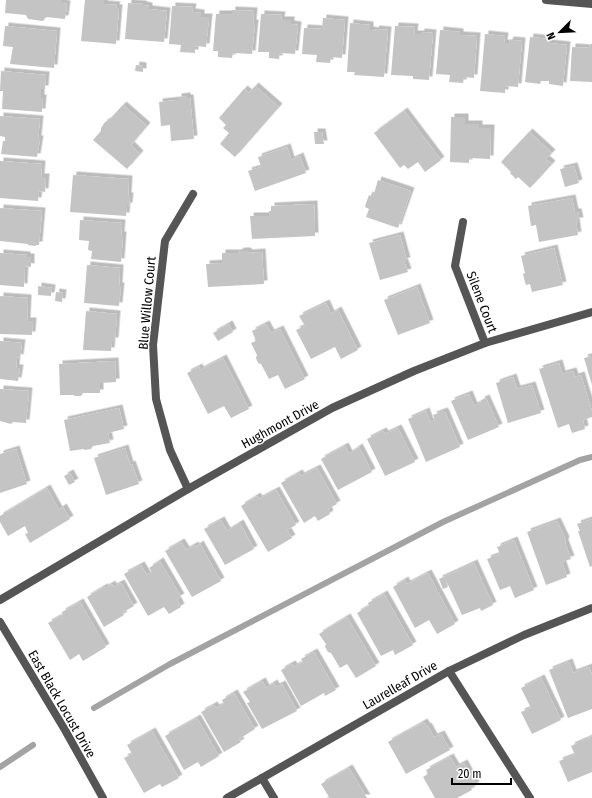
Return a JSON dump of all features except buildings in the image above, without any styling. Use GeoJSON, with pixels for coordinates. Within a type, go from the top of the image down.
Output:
{"type":"FeatureCollection","features":[{"type":"Feature","properties":{"kind":"street"},"geometry":{"type":"LineString","coordinates":[[546,0],[592,4]]}},
{"type":"Feature","properties":{"kind":"street","name":"Blue Willow Court"},"geometry":{"type":"LineString","coordinates":[[188,489],[170,450],[156,399],[153,346],[165,241],[193,194]]}},
{"type":"Feature","properties":{"kind":"street","name":"Silene Court"},"geometry":{"type":"LineString","coordinates":[[463,222],[455,266],[484,343]]}},
{"type":"Feature","properties":{"kind":"street","name":"Hughmont Drive"},"geometry":{"type":"LineString","coordinates":[[0,600],[188,489],[332,408],[414,371],[484,343],[592,312]]}},
{"type":"Feature","properties":{"kind":"street","name":"Laurelleaf Drive"},"geometry":{"type":"LineString","coordinates":[[227,798],[449,671],[524,635],[592,608]]}},
{"type":"Feature","properties":{"kind":"street","name":"East Black Locust Drive"},"geometry":{"type":"LineString","coordinates":[[0,622],[65,730],[103,798]]}},
{"type":"Feature","properties":{"kind":"street"},"geometry":{"type":"LineString","coordinates":[[449,671],[530,798]]}},
{"type":"Feature","properties":{"kind":"street"},"geometry":{"type":"LineString","coordinates":[[262,778],[274,798]]}},
{"type":"Feature","properties":{"kind":"waterway"},"geometry":{"type":"LineString","coordinates":[[94,708],[170,664],[443,522],[580,460],[592,457]]}},
{"type":"Feature","properties":{"kind":"waterway"},"geometry":{"type":"LineString","coordinates":[[0,767],[33,745]]}}]}
